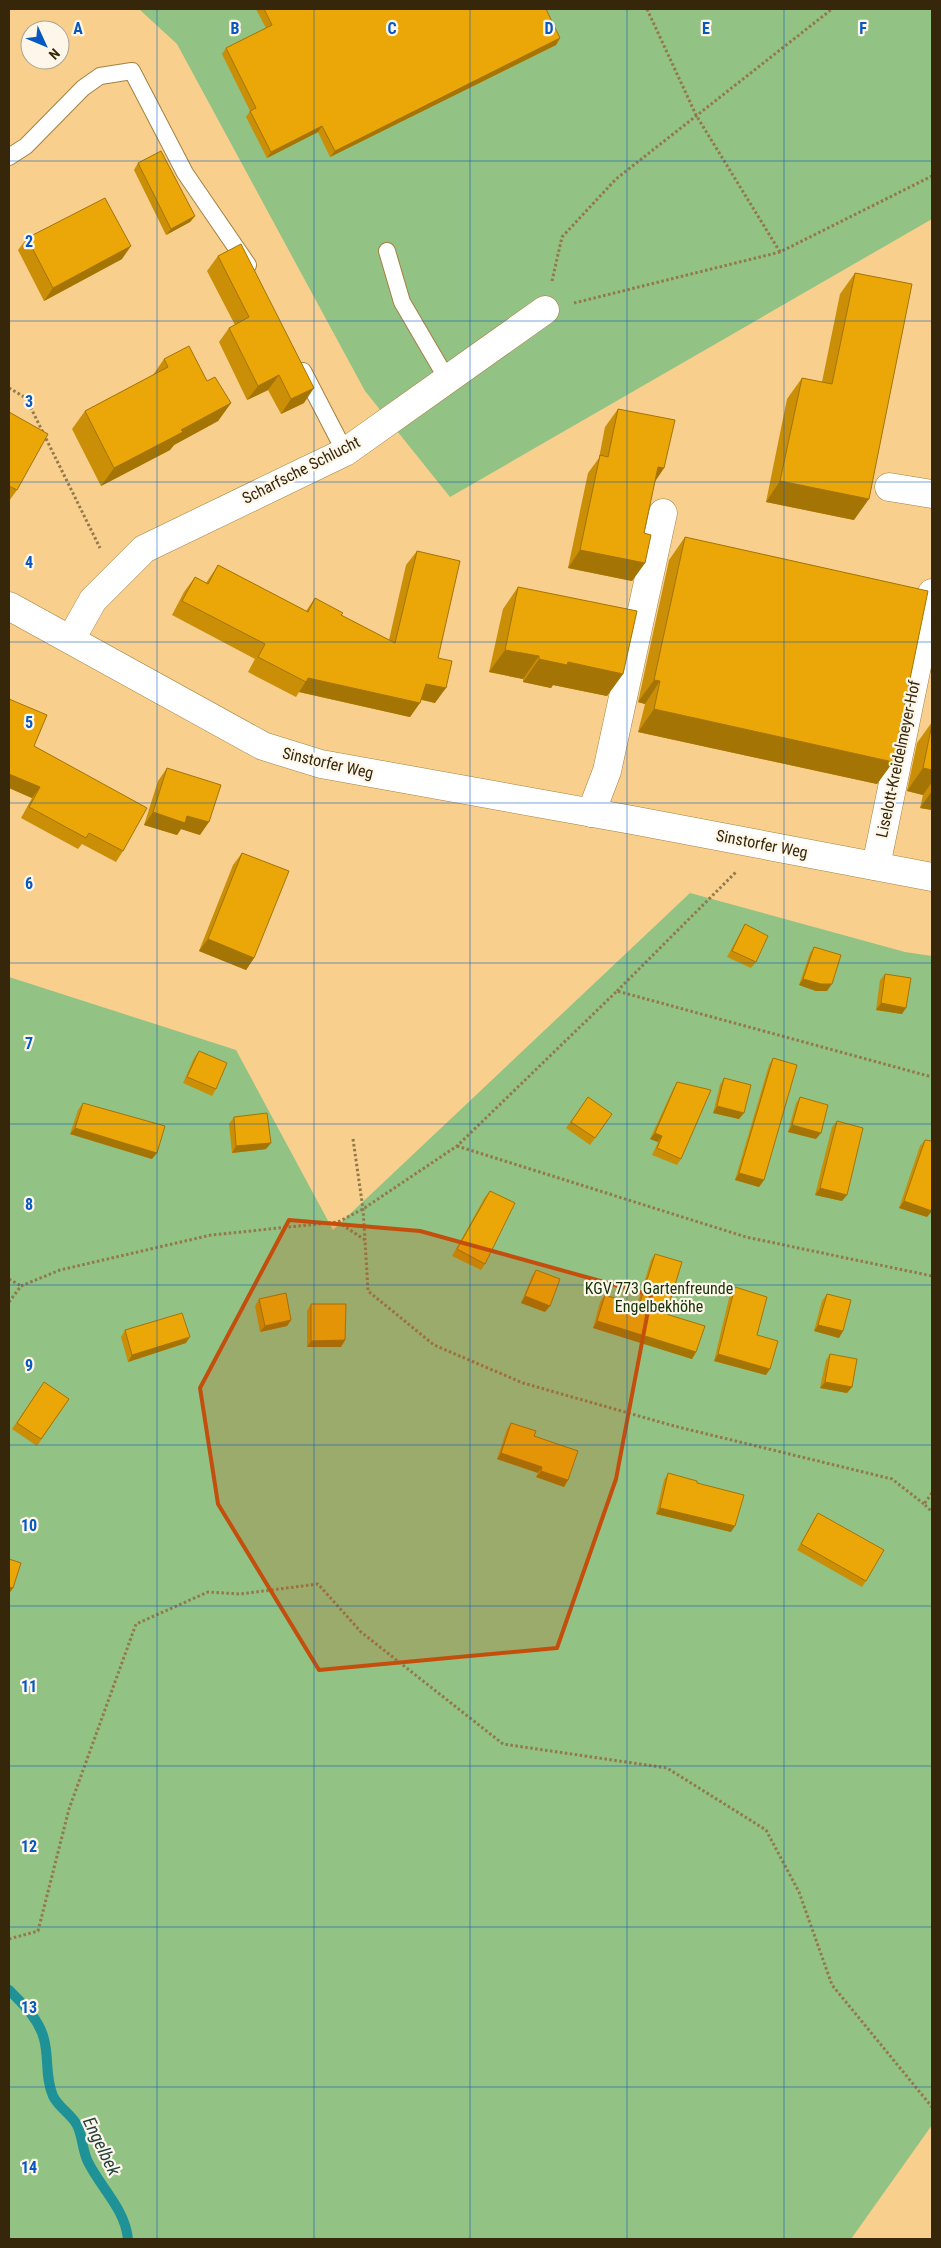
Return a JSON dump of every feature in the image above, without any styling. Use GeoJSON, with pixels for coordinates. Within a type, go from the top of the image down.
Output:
{"type":"FeatureCollection","features":[{"type":"Feature","properties":{"kind":"street","name":"Scharfsche Schlucht"},"geometry":{"type":"LineString","coordinates":[[71,639],[93,600],[144,549],[345,452],[545,310]]}},
{"type":"Feature","properties":{"kind":"street"},"geometry":{"type":"LineString","coordinates":[[889,487],[932,494]]}},
{"type":"Feature","properties":{"kind":"street"},"geometry":{"type":"LineString","coordinates":[[591,813],[607,772],[663,513]]}},
{"type":"Feature","properties":{"kind":"street","name":"Liselott-Kreidelmeyer-Hof"},"geometry":{"type":"LineString","coordinates":[[876,866],[932,593]]}},
{"type":"Feature","properties":{"kind":"street","name":"Sinstorfer Weg"},"geometry":{"type":"LineString","coordinates":[[9,606],[263,746],[322,764],[932,877]]}},
{"type":"Feature","properties":{"kind":"lane"},"geometry":{"type":"LineString","coordinates":[[9,157],[26,146],[83,88],[100,76],[132,71],[185,173],[246,261],[255,278]]}},
{"type":"Feature","properties":{"kind":"lane"},"geometry":{"type":"LineString","coordinates":[[387,251],[402,302],[447,379]]}},
{"type":"Feature","properties":{"kind":"lane"},"geometry":{"type":"LineString","coordinates":[[295,356],[345,452]]}},
{"type":"Feature","properties":{"kind":"path"},"geometry":{"type":"LineString","coordinates":[[647,9],[696,115],[780,252]]}},
{"type":"Feature","properties":{"kind":"path"},"geometry":{"type":"LineString","coordinates":[[832,9],[616,178],[562,237],[545,310],[780,252],[932,176]]}},
{"type":"Feature","properties":{"kind":"path"},"geometry":{"type":"LineString","coordinates":[[9,388],[26,398],[115,578]]}},
{"type":"Feature","properties":{"kind":"path"},"geometry":{"type":"LineString","coordinates":[[9,1302],[21,1286],[60,1270],[211,1235],[338,1222],[363,1209],[457,1146],[617,991],[763,845]]}},
{"type":"Feature","properties":{"kind":"path"},"geometry":{"type":"LineString","coordinates":[[617,991],[932,1076]]}},
{"type":"Feature","properties":{"kind":"path"},"geometry":{"type":"LineString","coordinates":[[353,1139],[363,1209],[368,1291],[434,1345],[523,1383],[674,1426],[892,1479],[932,1512]]}},
{"type":"Feature","properties":{"kind":"path"},"geometry":{"type":"LineString","coordinates":[[457,1146],[746,1237],[932,1276]]}},
{"type":"Feature","properties":{"kind":"path"},"geometry":{"type":"LineString","coordinates":[[338,1222],[365,1240]]}},
{"type":"Feature","properties":{"kind":"path"},"geometry":{"type":"LineString","coordinates":[[9,1279],[21,1286]]}},
{"type":"Feature","properties":{"kind":"path"},"geometry":{"type":"LineString","coordinates":[[924,1504],[932,1493]]}},
{"type":"Feature","properties":{"kind":"path"},"geometry":{"type":"LineString","coordinates":[[9,1939],[38,1931],[69,1809],[136,1624],[208,1592],[240,1594],[318,1584],[361,1632],[503,1744],[668,1768],[766,1830],[798,1892],[832,1985],[932,2107]]}},
{"type":"Feature","properties":{"kind":"highlighted area"},"geometry":{"type":"Polygon","coordinates":[[[289,1220],[420,1231],[651,1295],[616,1479],[557,1648],[319,1670],[218,1504],[200,1388],[289,1220]]]}},
{"type":"Feature","properties":{"kind":"green space"},"geometry":{"type":"Polygon","coordinates":[[[139,9],[932,9],[932,219],[450,497],[365,391],[177,44],[139,9]]]}},
{"type":"Feature","properties":{"kind":"green space","name":"KGV 773 Gartenfreunde Engelbekhöhe"},"geometry":{"type":"Polygon","coordinates":[[[690,893],[905,952],[932,956],[932,2125],[851,2239],[9,2239],[9,977],[236,1050],[333,1230],[690,893]]]}},
{"type":"Feature","properties":{"kind":"building"},"geometry":{"type":"Polygon","coordinates":[[[264,9],[546,9],[560,38],[335,151],[322,126],[271,152],[250,111],[256,108],[226,48],[272,25],[264,9]]]}},
{"type":"Feature","properties":{"kind":"building"},"geometry":{"type":"Polygon","coordinates":[[[161,151],[195,216],[171,229],[138,163],[161,151]]]}},
{"type":"Feature","properties":{"kind":"building"},"geometry":{"type":"Polygon","coordinates":[[[105,198],[131,246],[53,288],[27,238],[105,198]]]}},
{"type":"Feature","properties":{"kind":"building"},"geometry":{"type":"Polygon","coordinates":[[[241,244],[314,388],[291,399],[279,375],[258,386],[229,328],[249,317],[218,256],[241,244]]]}},
{"type":"Feature","properties":{"kind":"building"},"geometry":{"type":"Polygon","coordinates":[[[855,273],[912,284],[869,499],[780,481],[802,378],[832,384],[855,273]]]}},
{"type":"Feature","properties":{"kind":"building"},"geometry":{"type":"Polygon","coordinates":[[[189,346],[207,381],[215,377],[231,403],[181,430],[183,432],[114,468],[85,411],[168,367],[164,359],[189,346]]]}},
{"type":"Feature","properties":{"kind":"building"},"geometry":{"type":"Polygon","coordinates":[[[618,409],[675,420],[664,468],[658,467],[644,533],[651,535],[645,563],[580,550],[600,455],[608,457],[618,409]]]}},
{"type":"Feature","properties":{"kind":"building"},"geometry":{"type":"Polygon","coordinates":[[[9,412],[48,434],[17,490],[9,486],[9,412]]]}},
{"type":"Feature","properties":{"kind":"building"},"geometry":{"type":"Polygon","coordinates":[[[685,537],[928,591],[893,762],[654,709],[660,681],[654,680],[685,537]]]}},
{"type":"Feature","properties":{"kind":"building"},"geometry":{"type":"Polygon","coordinates":[[[417,551],[460,561],[438,658],[452,661],[446,688],[426,684],[420,703],[308,678],[306,682],[258,657],[265,644],[182,601],[195,577],[208,584],[218,565],[308,612],[315,598],[343,613],[341,615],[395,643],[417,551]]]}},
{"type":"Feature","properties":{"kind":"building"},"geometry":{"type":"Polygon","coordinates":[[[518,587],[637,611],[623,674],[568,662],[567,665],[539,659],[539,656],[505,650],[518,587]]]}},
{"type":"Feature","properties":{"kind":"building"},"geometry":{"type":"Polygon","coordinates":[[[9,699],[47,715],[34,746],[147,808],[123,851],[89,833],[86,838],[29,807],[40,787],[9,774],[9,699]]]}},
{"type":"Feature","properties":{"kind":"building"},"geometry":{"type":"Polygon","coordinates":[[[932,724],[932,770],[923,768],[932,724]]]}},
{"type":"Feature","properties":{"kind":"building"},"geometry":{"type":"Polygon","coordinates":[[[167,768],[221,785],[209,822],[187,816],[185,823],[153,812],[167,768]]]}},
{"type":"Feature","properties":{"kind":"building"},"geometry":{"type":"Polygon","coordinates":[[[242,853],[289,871],[254,958],[208,939],[242,853]]]}},
{"type":"Feature","properties":{"kind":"building"},"geometry":{"type":"Polygon","coordinates":[[[745,924],[768,936],[756,962],[732,951],[745,924]]]}},
{"type":"Feature","properties":{"kind":"building"},"geometry":{"type":"Polygon","coordinates":[[[814,947],[841,955],[832,984],[821,984],[803,979],[814,947]]]}},
{"type":"Feature","properties":{"kind":"building"},"geometry":{"type":"Polygon","coordinates":[[[885,974],[911,978],[906,1008],[881,1003],[885,974]]]}},
{"type":"Feature","properties":{"kind":"building"},"geometry":{"type":"Polygon","coordinates":[[[199,1051],[227,1063],[216,1089],[187,1077],[199,1051]]]}},
{"type":"Feature","properties":{"kind":"building"},"geometry":{"type":"Polygon","coordinates":[[[773,1058],[797,1065],[764,1180],[739,1173],[773,1058]]]}},
{"type":"Feature","properties":{"kind":"building"},"geometry":{"type":"Polygon","coordinates":[[[724,1078],[751,1085],[744,1113],[717,1106],[724,1078]]]}},
{"type":"Feature","properties":{"kind":"building"},"geometry":{"type":"Polygon","coordinates":[[[677,1082],[711,1090],[681,1159],[657,1148],[662,1136],[655,1133],[677,1082]]]}},
{"type":"Feature","properties":{"kind":"building"},"geometry":{"type":"Polygon","coordinates":[[[588,1097],[612,1114],[595,1138],[571,1122],[588,1097]]]}},
{"type":"Feature","properties":{"kind":"building"},"geometry":{"type":"Polygon","coordinates":[[[800,1097],[828,1105],[821,1133],[792,1125],[800,1097]]]}},
{"type":"Feature","properties":{"kind":"building"},"geometry":{"type":"Polygon","coordinates":[[[83,1103],[165,1126],[157,1153],[75,1128],[83,1103]]]}},
{"type":"Feature","properties":{"kind":"building"},"geometry":{"type":"Polygon","coordinates":[[[267,1113],[271,1143],[236,1146],[234,1117],[267,1113]]]}},
{"type":"Feature","properties":{"kind":"building"},"geometry":{"type":"Polygon","coordinates":[[[837,1121],[863,1128],[847,1195],[820,1188],[837,1121]]]}},
{"type":"Feature","properties":{"kind":"building"},"geometry":{"type":"Polygon","coordinates":[[[925,1140],[932,1141],[932,1211],[904,1201],[925,1140]]]}},
{"type":"Feature","properties":{"kind":"building"},"geometry":{"type":"Polygon","coordinates":[[[490,1191],[515,1203],[485,1264],[457,1249],[490,1191]]]}},
{"type":"Feature","properties":{"kind":"building"},"geometry":{"type":"Polygon","coordinates":[[[655,1254],[682,1262],[666,1314],[705,1326],[696,1352],[597,1321],[605,1295],[639,1306],[655,1254]]]}},
{"type":"Feature","properties":{"kind":"building"},"geometry":{"type":"Polygon","coordinates":[[[536,1270],[560,1279],[550,1306],[525,1296],[536,1270]]]}},
{"type":"Feature","properties":{"kind":"building"},"geometry":{"type":"Polygon","coordinates":[[[735,1287],[767,1297],[757,1335],[778,1341],[770,1369],[718,1354],[735,1287]]]}},
{"type":"Feature","properties":{"kind":"building"},"geometry":{"type":"Polygon","coordinates":[[[286,1293],[291,1320],[265,1326],[259,1299],[286,1293]]]}},
{"type":"Feature","properties":{"kind":"building"},"geometry":{"type":"Polygon","coordinates":[[[827,1294],[851,1300],[843,1331],[818,1325],[827,1294]]]}},
{"type":"Feature","properties":{"kind":"building"},"geometry":{"type":"Polygon","coordinates":[[[311,1304],[346,1304],[345,1340],[311,1341],[311,1304]]]}},
{"type":"Feature","properties":{"kind":"building"},"geometry":{"type":"Polygon","coordinates":[[[182,1313],[190,1337],[132,1355],[125,1330],[182,1313]]]}},
{"type":"Feature","properties":{"kind":"building"},"geometry":{"type":"Polygon","coordinates":[[[830,1354],[857,1359],[852,1387],[825,1382],[830,1354]]]}},
{"type":"Feature","properties":{"kind":"building"},"geometry":{"type":"Polygon","coordinates":[[[44,1382],[69,1399],[41,1439],[17,1423],[44,1382]]]}},
{"type":"Feature","properties":{"kind":"building"},"geometry":{"type":"Polygon","coordinates":[[[511,1423],[536,1431],[534,1436],[578,1451],[568,1480],[541,1471],[542,1467],[501,1453],[511,1423]]]}},
{"type":"Feature","properties":{"kind":"building"},"geometry":{"type":"Polygon","coordinates":[[[668,1473],[697,1481],[697,1483],[744,1495],[735,1526],[660,1508],[668,1473]]]}},
{"type":"Feature","properties":{"kind":"building"},"geometry":{"type":"Polygon","coordinates":[[[818,1513],[884,1550],[866,1581],[801,1544],[818,1513]]]}},
{"type":"Feature","properties":{"kind":"building"},"geometry":{"type":"Polygon","coordinates":[[[9,1559],[21,1563],[13,1588],[9,1587],[9,1559]]]}},
{"type":"Feature","properties":{"kind":"waterway","name":"Engelbek"},"geometry":{"type":"LineString","coordinates":[[9,1990],[30,2012],[42,2032],[49,2082],[53,2096],[77,2125],[88,2162],[117,2208],[126,2228],[128,2239]]}}]}
